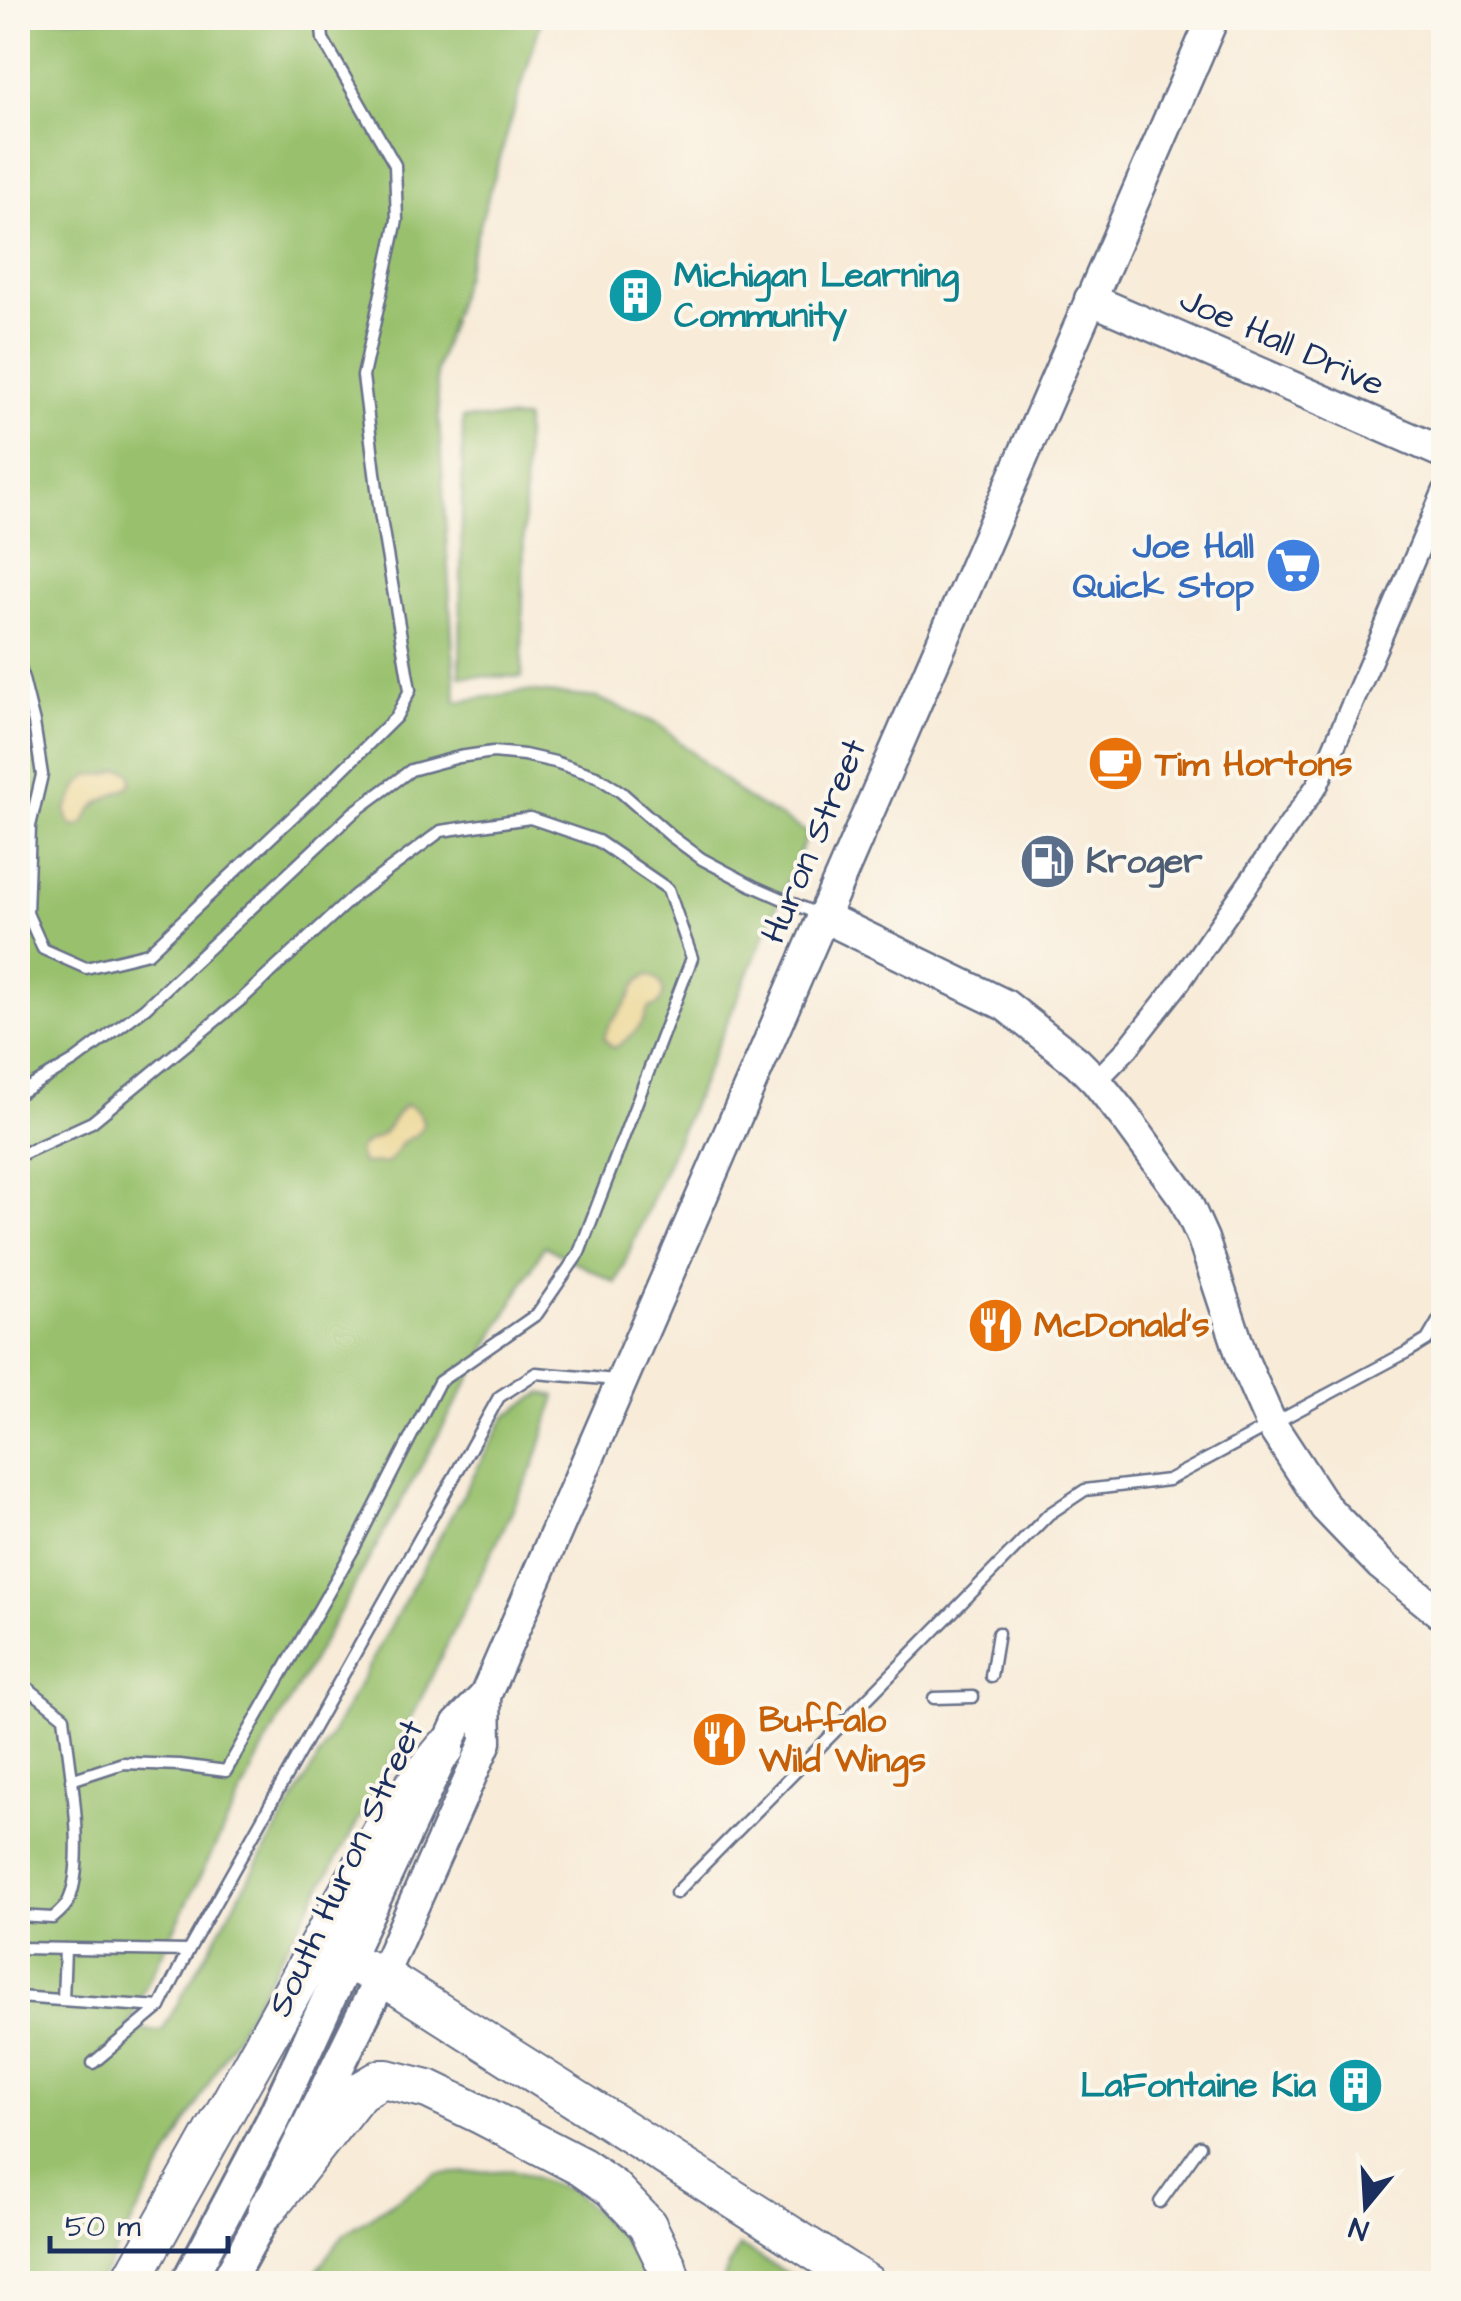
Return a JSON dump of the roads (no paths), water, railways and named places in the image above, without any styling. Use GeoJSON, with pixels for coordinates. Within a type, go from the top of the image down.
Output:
{"type":"FeatureCollection","features":[{"type":"Feature","properties":{"kind":"highway"},"geometry":{"type":"LineString","coordinates":[[129,2284],[394,1810],[445,1748]]}},
{"type":"Feature","properties":{"kind":"highway"},"geometry":{"type":"LineString","coordinates":[[346,1960],[382,1976],[867,2284]]}},
{"type":"Feature","properties":{"kind":"highway"},"geometry":{"type":"LineString","coordinates":[[268,2208],[359,2092],[387,2079],[428,2089],[482,2115],[582,2167],[612,2188],[646,2225],[668,2266],[672,2284]]}},
{"type":"Feature","properties":{"kind":"main road","name":"Huron Street"},"geometry":{"type":"LineString","coordinates":[[486,1696],[1213,18]]}},
{"type":"Feature","properties":{"kind":"main road","name":"Joe Hall Drive"},"geometry":{"type":"LineString","coordinates":[[1090,299],[1444,454]]}},
{"type":"Feature","properties":{"kind":"main road"},"geometry":{"type":"LineString","coordinates":[[822,916],[1004,1005],[1096,1081],[1185,1199],[1203,1240],[1243,1360],[1272,1426],[1326,1506],[1381,1565],[1444,1616]]}},
{"type":"Feature","properties":{"kind":"main road"},"geometry":{"type":"LineString","coordinates":[[226,2284],[268,2208],[382,1976],[486,1742],[486,1696]]}},
{"type":"Feature","properties":{"kind":"main road","name":"South Huron Street"},"geometry":{"type":"LineString","coordinates":[[187,2284],[272,2122],[456,1725],[486,1696]]}},
{"type":"Feature","properties":{"kind":"street"},"geometry":{"type":"LineString","coordinates":[[1096,1081],[1128,1048],[1179,982],[1318,784],[1444,490]]}},
{"type":"Feature","properties":{"kind":"lane"},"geometry":{"type":"LineString","coordinates":[[18,659],[42,775],[30,826],[27,913],[43,949],[86,968],[148,954],[396,717],[410,690],[380,512],[363,376],[396,220],[395,165],[323,39],[320,18]]}},
{"type":"Feature","properties":{"kind":"lane"},"geometry":{"type":"LineString","coordinates":[[18,1094],[74,1062],[145,1008],[354,812],[411,770],[459,757],[492,752],[524,755],[596,776],[702,859],[822,916]]}},
{"type":"Feature","properties":{"kind":"lane"},"geometry":{"type":"LineString","coordinates":[[18,1156],[92,1122],[242,999],[355,895],[441,831],[530,818],[598,841],[668,889],[692,958],[579,1253],[537,1314],[439,1382],[354,1548],[226,1771],[123,1763],[72,1780]]}},
{"type":"Feature","properties":{"kind":"lane"},"geometry":{"type":"LineString","coordinates":[[676,1893],[1049,1514],[1085,1490],[1168,1480],[1418,1346],[1444,1311]]}},
{"type":"Feature","properties":{"kind":"lane"},"geometry":{"type":"LineString","coordinates":[[94,2063],[160,2007],[499,1397],[536,1373],[622,1381]]}},
{"type":"Feature","properties":{"kind":"lane"},"geometry":{"type":"LineString","coordinates":[[991,1676],[998,1633]]}},
{"type":"Feature","properties":{"kind":"lane"},"geometry":{"type":"LineString","coordinates":[[18,1680],[64,1717],[78,1840],[68,1902],[54,1918],[18,1916]]}},
{"type":"Feature","properties":{"kind":"lane"},"geometry":{"type":"LineString","coordinates":[[934,1698],[973,1697]]}},
{"type":"Feature","properties":{"kind":"lane"},"geometry":{"type":"LineString","coordinates":[[18,1948],[188,1951]]}},
{"type":"Feature","properties":{"kind":"lane"},"geometry":{"type":"LineString","coordinates":[[63,2000],[65,1949]]}},
{"type":"Feature","properties":{"kind":"lane"},"geometry":{"type":"LineString","coordinates":[[18,1997],[160,2007]]}},
{"type":"Feature","properties":{"kind":"lane"},"geometry":{"type":"LineString","coordinates":[[1160,2202],[1200,2146]]}},
{"type":"Feature","properties":{"kind":"place","name":"Michigan Learning Community"},"geometry":{"type":"Point","coordinates":[635,295]}},
{"type":"Feature","properties":{"kind":"place","name":"Joe Hall Quick Stop"},"geometry":{"type":"Point","coordinates":[1293,566]}},
{"type":"Feature","properties":{"kind":"place","name":"Tim Hortons"},"geometry":{"type":"Point","coordinates":[1116,764]}},
{"type":"Feature","properties":{"kind":"place","name":"Kroger"},"geometry":{"type":"Point","coordinates":[1047,861]}},
{"type":"Feature","properties":{"kind":"place","name":"McDonald's"},"geometry":{"type":"Point","coordinates":[995,1325]}},
{"type":"Feature","properties":{"kind":"place","name":"Buffalo Wild Wings"},"geometry":{"type":"Point","coordinates":[720,1740]}},
{"type":"Feature","properties":{"kind":"place","name":"LaFontaine Kia"},"geometry":{"type":"Point","coordinates":[1355,2085]}}]}
